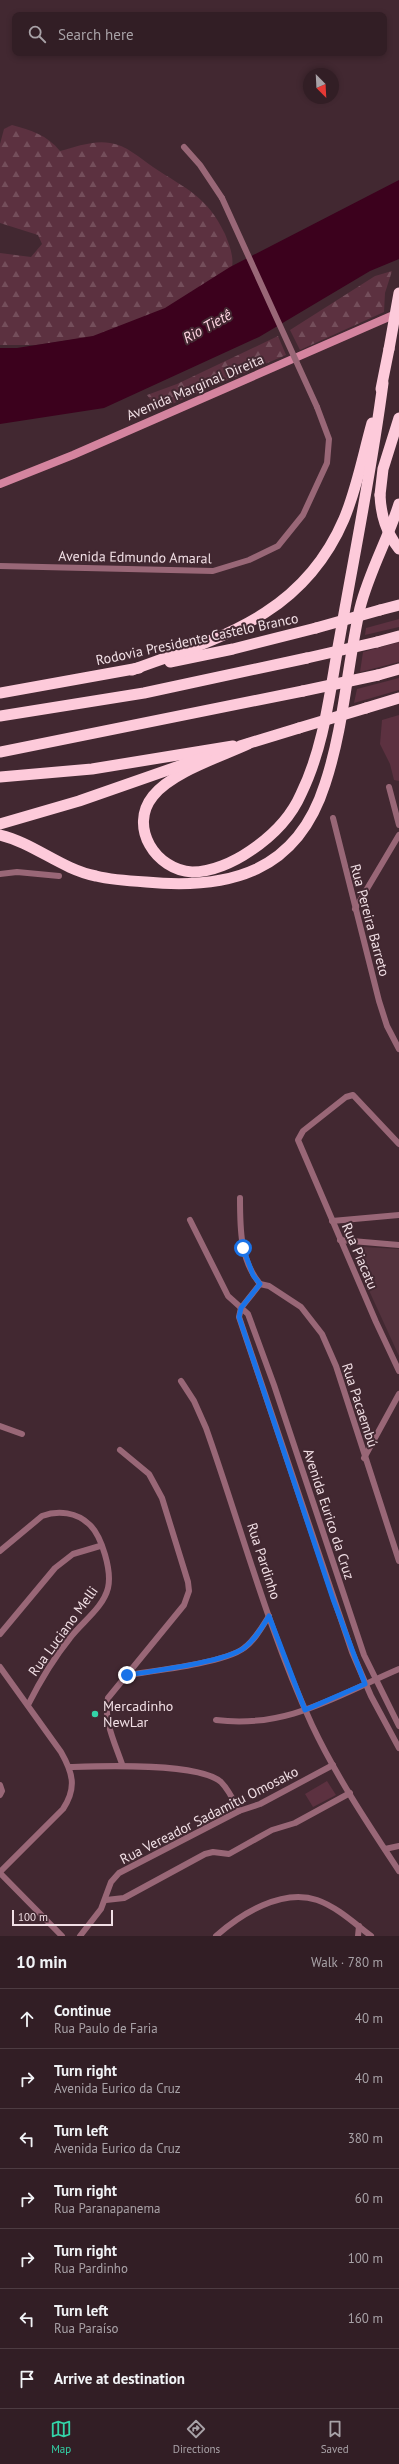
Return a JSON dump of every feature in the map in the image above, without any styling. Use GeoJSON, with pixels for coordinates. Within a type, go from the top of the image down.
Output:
{"type":"FeatureCollection","features":[{"type":"Feature","properties":{"kind":"highway"},"geometry":{"type":"LineString","coordinates":[[248,744],[173,779],[152,797],[145,813],[144,831],[153,852],[171,867],[193,872],[205,870],[234,860],[270,835],[300,796],[315,758],[329,698],[373,457],[384,378],[399,293]]}},
{"type":"Feature","properties":{"kind":"highway"},"geometry":{"type":"LineString","coordinates":[[132,670],[200,645],[248,624],[290,594],[313,570],[332,542],[348,508],[384,378]]}},
{"type":"Feature","properties":{"kind":"highway"},"geometry":{"type":"LineString","coordinates":[[399,418],[383,469],[380,495],[387,532],[399,549]]}},
{"type":"Feature","properties":{"kind":"highway"},"geometry":{"type":"LineString","coordinates":[[0,835],[18,840],[78,871],[117,880],[170,884],[193,885],[228,880],[265,865],[279,854],[298,836],[310,818],[326,783],[360,608],[399,504]]}},
{"type":"Feature","properties":{"kind":"highway","name":"Rodovia Presidente Castelo Branco"},"geometry":{"type":"LineString","coordinates":[[0,693],[132,670],[233,649],[399,605]]}},
{"type":"Feature","properties":{"kind":"highway"},"geometry":{"type":"LineString","coordinates":[[0,716],[144,693],[307,658],[399,636]]}},
{"type":"Feature","properties":{"kind":"highway"},"geometry":{"type":"LineString","coordinates":[[0,752],[303,691],[399,669]]}},
{"type":"Feature","properties":{"kind":"highway"},"geometry":{"type":"LineString","coordinates":[[0,824],[80,801],[173,767],[399,698]]}},
{"type":"Feature","properties":{"kind":"highway"},"geometry":{"type":"LineString","coordinates":[[0,777],[92,769],[248,744]]}},
{"type":"Feature","properties":{"kind":"main road","name":"Avenida Marginal Direita"},"geometry":{"type":"LineString","coordinates":[[0,484],[73,455],[399,312]]}},
{"type":"Feature","properties":{"kind":"street","name":"Avenida Edmundo Amaral"},"geometry":{"type":"LineString","coordinates":[[0,566],[213,571],[249,560],[278,546],[303,515],[327,463],[330,439],[317,407],[222,198],[200,164],[184,147]]}},
{"type":"Feature","properties":{"kind":"street"},"geometry":{"type":"LineString","coordinates":[[389,787],[399,825]]}},
{"type":"Feature","properties":{"kind":"street","name":"Rua Pereira Barreto"},"geometry":{"type":"LineString","coordinates":[[333,818],[383,1014],[399,1048]]}},
{"type":"Feature","properties":{"kind":"street"},"geometry":{"type":"LineString","coordinates":[[355,909],[399,835]]}},
{"type":"Feature","properties":{"kind":"street"},"geometry":{"type":"LineString","coordinates":[[0,874],[59,876]]}},
{"type":"Feature","properties":{"kind":"street","name":"Rua Piacatu"},"geometry":{"type":"LineString","coordinates":[[399,1144],[365,1106],[353,1095],[346,1098],[300,1135],[298,1140],[340,1240],[399,1370]]}},
{"type":"Feature","properties":{"kind":"street"},"geometry":{"type":"LineString","coordinates":[[240,1198],[243,1248],[253,1275],[260,1284],[241,1308]]}},
{"type":"Feature","properties":{"kind":"street"},"geometry":{"type":"LineString","coordinates":[[332,1220],[399,1215]]}},
{"type":"Feature","properties":{"kind":"street","name":"Avenida Eurico da Cruz"},"geometry":{"type":"LineString","coordinates":[[190,1220],[228,1296],[248,1314],[265,1357],[362,1649],[375,1679],[399,1726]]}},
{"type":"Feature","properties":{"kind":"street"},"geometry":{"type":"LineString","coordinates":[[340,1240],[399,1245]]}},
{"type":"Feature","properties":{"kind":"street","name":"Rua Pacaembú"},"geometry":{"type":"LineString","coordinates":[[260,1284],[269,1286],[301,1307],[322,1334],[336,1366],[364,1458],[399,1561]]}},
{"type":"Feature","properties":{"kind":"street","name":"Avenida Eurico da Cruz"},"geometry":{"type":"LineString","coordinates":[[241,1308],[239,1317],[333,1599],[365,1684],[399,1748]]}},
{"type":"Feature","properties":{"kind":"street","name":"Rua Pardinho"},"geometry":{"type":"LineString","coordinates":[[181,1381],[194,1401],[206,1428],[269,1616],[305,1710],[333,1765],[399,1871]]}},
{"type":"Feature","properties":{"kind":"street"},"geometry":{"type":"LineString","coordinates":[[364,1458],[399,1394]]}},
{"type":"Feature","properties":{"kind":"street"},"geometry":{"type":"LineString","coordinates":[[0,1426],[22,1434]]}},
{"type":"Feature","properties":{"kind":"street"},"geometry":{"type":"LineString","coordinates":[[120,1450],[149,1474],[158,1488],[186,1572],[188,1587],[184,1605],[127,1675],[114,1688],[106,1707],[107,1719],[122,1764]]}},
{"type":"Feature","properties":{"kind":"street"},"geometry":{"type":"LineString","coordinates":[[298,1496],[309,1492]]}},
{"type":"Feature","properties":{"kind":"street","name":"Rua Luciano Melli"},"geometry":{"type":"LineString","coordinates":[[0,1551],[34,1521],[48,1514],[58,1512],[70,1513],[89,1525],[100,1546],[109,1575],[105,1595],[47,1669],[28,1705]]}},
{"type":"Feature","properties":{"kind":"street"},"geometry":{"type":"LineString","coordinates":[[0,1634],[55,1568],[73,1554],[100,1546]]}},
{"type":"Feature","properties":{"kind":"street"},"geometry":{"type":"LineString","coordinates":[[127,1675],[178,1667],[237,1652],[254,1638],[269,1616]]}},
{"type":"Feature","properties":{"kind":"street"},"geometry":{"type":"LineString","coordinates":[[0,1667],[28,1705],[69,1767],[73,1783],[69,1800],[53,1820],[0,1872],[62,1936]]}},
{"type":"Feature","properties":{"kind":"street"},"geometry":{"type":"LineString","coordinates":[[216,1720],[252,1723],[289,1716],[399,1669]]}},
{"type":"Feature","properties":{"kind":"street"},"geometry":{"type":"LineString","coordinates":[[69,1767],[122,1764],[170,1768],[212,1778],[220,1782],[239,1811]]}},
{"type":"Feature","properties":{"kind":"street","name":"Rua Vereador Sadamitu Omosako"},"geometry":{"type":"LineString","coordinates":[[80,1936],[106,1900],[111,1882],[120,1873],[239,1811],[260,1804],[333,1765]]}},
{"type":"Feature","properties":{"kind":"street"},"geometry":{"type":"LineString","coordinates":[[0,1785],[2,1791],[0,1795]]}},
{"type":"Feature","properties":{"kind":"street"},"geometry":{"type":"LineString","coordinates":[[106,1900],[124,1898],[184,1865],[213,1852],[228,1854],[272,1830],[295,1823],[350,1793]]}},
{"type":"Feature","properties":{"kind":"street"},"geometry":{"type":"LineString","coordinates":[[385,1849],[399,1846]]}},
{"type":"Feature","properties":{"kind":"street"},"geometry":{"type":"LineString","coordinates":[[216,1936],[247,1912],[292,1897],[317,1900],[371,1936]]}},
{"type":"Feature","properties":{"kind":"street"},"geometry":{"type":"LineString","coordinates":[[358,1926],[358,1936]]}},
{"type":"Feature","properties":{"kind":"shaded area"},"geometry":{"type":"Polygon","coordinates":[[[364,1247],[399,1249],[399,1356],[356,1262],[355,1254],[364,1247]]]}},
{"type":"Feature","properties":{"kind":"green space"},"geometry":{"type":"Polygon","coordinates":[[[12,125],[44,137],[55,145],[60,151],[85,144],[104,142],[122,146],[133,152],[153,167],[195,194],[211,211],[218,221],[228,242],[232,254],[232,267],[193,298],[103,335],[36,345],[0,345],[0,253],[31,257],[42,244],[38,235],[0,223],[0,144],[4,129],[12,125]]]}},
{"type":"Feature","properties":{"kind":"green space"},"geometry":{"type":"Polygon","coordinates":[[[392,271],[385,293],[384,312],[300,350],[290,330],[375,276],[392,271]]]}},
{"type":"Feature","properties":{"kind":"green space"},"geometry":{"type":"Polygon","coordinates":[[[278,336],[286,355],[158,410],[147,395],[177,384],[278,336]]]}},
{"type":"Feature","properties":{"kind":"green space"},"geometry":{"type":"Polygon","coordinates":[[[399,619],[399,627],[365,635],[366,628],[399,619]]]}},
{"type":"Feature","properties":{"kind":"green space"},"geometry":{"type":"Polygon","coordinates":[[[399,642],[399,662],[360,672],[363,652],[399,642]]]}},
{"type":"Feature","properties":{"kind":"green space"},"geometry":{"type":"Polygon","coordinates":[[[399,678],[399,690],[354,703],[357,689],[399,678]]]}},
{"type":"Feature","properties":{"kind":"green space"},"geometry":{"type":"Polygon","coordinates":[[[399,715],[399,781],[394,780],[390,764],[380,744],[382,720],[399,715]]]}},
{"type":"Feature","properties":{"kind":"green space"},"geometry":{"type":"Polygon","coordinates":[[[327,1781],[336,1795],[313,1807],[305,1794],[327,1781]]]}},
{"type":"Feature","properties":{"kind":"water","name":"Rio Tietê"},"geometry":{"type":"Polygon","coordinates":[[[399,180],[399,259],[370,271],[259,337],[104,408],[0,424],[0,348],[17,348],[93,336],[165,308],[230,267],[399,180]]]}},
{"type":"Feature","properties":{"kind":"place","name":"Mercadinho NewLar"},"geometry":{"type":"Point","coordinates":[95,1714]}},
{"type":"Feature","properties":{"kind":"route"},"geometry":{"type":"LineString","coordinates":[[127,1675],[178,1667],[237,1652],[245,1648],[254,1638],[269,1616],[305,1710],[365,1684],[333,1599],[239,1317],[241,1308],[260,1284],[253,1275],[243,1248]]}}]}
